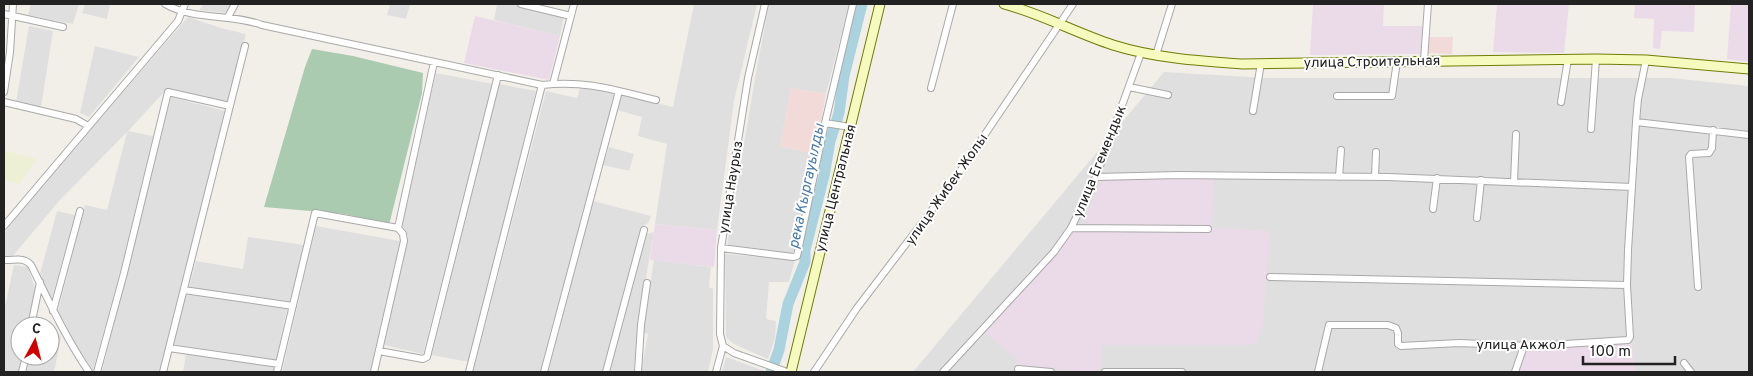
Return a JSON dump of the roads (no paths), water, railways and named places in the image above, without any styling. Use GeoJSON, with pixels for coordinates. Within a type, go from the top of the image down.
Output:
{"type":"FeatureCollection","features":[{"type":"Feature","properties":{"kind":"main road","name":"улица Центральная"},"geometry":{"type":"LineString","coordinates":[[791,372],[847,127],[880,4]]}},
{"type":"Feature","properties":{"kind":"main road","name":"улица Строительная"},"geometry":{"type":"LineString","coordinates":[[1004,4],[1059,23],[1104,42],[1140,53],[1216,62],[1596,59],[1646,60],[1749,69]]}},
{"type":"Feature","properties":{"kind":"street"},"geometry":{"type":"LineString","coordinates":[[4,92],[10,52],[13,4]]}},
{"type":"Feature","properties":{"kind":"street"},"geometry":{"type":"LineString","coordinates":[[165,4],[183,12],[239,18],[262,25],[542,85],[564,82],[589,84],[656,100]]}},
{"type":"Feature","properties":{"kind":"street"},"geometry":{"type":"LineString","coordinates":[[4,226],[178,21],[185,4]]}},
{"type":"Feature","properties":{"kind":"street"},"geometry":{"type":"LineString","coordinates":[[228,17],[235,4]]}},
{"type":"Feature","properties":{"kind":"street"},"geometry":{"type":"LineString","coordinates":[[520,4],[571,16]]}},
{"type":"Feature","properties":{"kind":"street"},"geometry":{"type":"LineString","coordinates":[[553,84],[574,4]]}},
{"type":"Feature","properties":{"kind":"street","name":"улица Наурыз"},"geometry":{"type":"LineString","coordinates":[[716,372],[723,346],[720,334],[721,248],[748,78],[765,4]]}},
{"type":"Feature","properties":{"kind":"street"},"geometry":{"type":"LineString","coordinates":[[721,248],[797,256],[853,4]]}},
{"type":"Feature","properties":{"kind":"street"},"geometry":{"type":"LineString","coordinates":[[931,88],[953,4]]}},
{"type":"Feature","properties":{"kind":"street","name":"улица Жибек Жолы"},"geometry":{"type":"LineString","coordinates":[[814,372],[857,308],[914,236],[948,189],[1073,4]]}},
{"type":"Feature","properties":{"kind":"street"},"geometry":{"type":"LineString","coordinates":[[1156,55],[1172,4]]}},
{"type":"Feature","properties":{"kind":"street"},"geometry":{"type":"LineString","coordinates":[[1424,60],[1428,4]]}},
{"type":"Feature","properties":{"kind":"street"},"geometry":{"type":"LineString","coordinates":[[4,14],[63,27]]}},
{"type":"Feature","properties":{"kind":"street"},"geometry":{"type":"LineString","coordinates":[[163,372],[245,46]]}},
{"type":"Feature","properties":{"kind":"street","name":"улица Егемендык"},"geometry":{"type":"LineString","coordinates":[[943,372],[1054,252],[1071,228],[1096,177],[1140,53]]}},
{"type":"Feature","properties":{"kind":"street"},"geometry":{"type":"LineString","coordinates":[[1561,102],[1568,59]]}},
{"type":"Feature","properties":{"kind":"street"},"geometry":{"type":"LineString","coordinates":[[1592,129],[1596,59]]}},
{"type":"Feature","properties":{"kind":"street","name":"улица Акжол"},"geometry":{"type":"LineString","coordinates":[[1318,372],[1329,324],[1388,325],[1396,328],[1398,344],[1401,346],[1459,343],[1534,346],[1628,340],[1630,338],[1627,285],[1636,122],[1638,99],[1646,60]]}},
{"type":"Feature","properties":{"kind":"street"},"geometry":{"type":"LineString","coordinates":[[1337,96],[1392,96],[1397,61]]}},
{"type":"Feature","properties":{"kind":"street"},"geometry":{"type":"LineString","coordinates":[[398,228],[434,62]]}},
{"type":"Feature","properties":{"kind":"street"},"geometry":{"type":"LineString","coordinates":[[1253,111],[1260,63]]}},
{"type":"Feature","properties":{"kind":"street"},"geometry":{"type":"LineString","coordinates":[[379,351],[423,359],[427,357],[498,76]]}},
{"type":"Feature","properties":{"kind":"street"},"geometry":{"type":"LineString","coordinates":[[469,372],[542,85]]}},
{"type":"Feature","properties":{"kind":"street"},"geometry":{"type":"LineString","coordinates":[[1129,87],[1168,95]]}},
{"type":"Feature","properties":{"kind":"street"},"geometry":{"type":"LineString","coordinates":[[544,372],[619,91]]}},
{"type":"Feature","properties":{"kind":"street"},"geometry":{"type":"LineString","coordinates":[[97,372],[124,273],[168,92],[230,106]]}},
{"type":"Feature","properties":{"kind":"street"},"geometry":{"type":"LineString","coordinates":[[4,102],[76,119],[88,126]]}},
{"type":"Feature","properties":{"kind":"street"},"geometry":{"type":"LineString","coordinates":[[1636,122],[1749,135]]}},
{"type":"Feature","properties":{"kind":"street"},"geometry":{"type":"LineString","coordinates":[[827,123],[847,127]]}},
{"type":"Feature","properties":{"kind":"street"},"geometry":{"type":"LineString","coordinates":[[1698,288],[1689,157],[1691,154],[1709,153],[1712,148],[1713,130]]}},
{"type":"Feature","properties":{"kind":"street"},"geometry":{"type":"LineString","coordinates":[[1514,182],[1516,134]]}},
{"type":"Feature","properties":{"kind":"street"},"geometry":{"type":"LineString","coordinates":[[1339,177],[1341,150]]}},
{"type":"Feature","properties":{"kind":"street"},"geometry":{"type":"LineString","coordinates":[[1374,177],[1376,152]]}},
{"type":"Feature","properties":{"kind":"street"},"geometry":{"type":"LineString","coordinates":[[1096,177],[1178,174],[1437,178],[1632,187]]}},
{"type":"Feature","properties":{"kind":"street"},"geometry":{"type":"LineString","coordinates":[[1433,209],[1437,178]]}},
{"type":"Feature","properties":{"kind":"street"},"geometry":{"type":"LineString","coordinates":[[1477,218],[1481,180]]}},
{"type":"Feature","properties":{"kind":"street"},"geometry":{"type":"LineString","coordinates":[[53,312],[80,211]]}},
{"type":"Feature","properties":{"kind":"street"},"geometry":{"type":"LineString","coordinates":[[277,372],[315,213],[398,228],[403,234],[404,241],[374,372]]}},
{"type":"Feature","properties":{"kind":"street"},"geometry":{"type":"LineString","coordinates":[[1071,228],[1208,229]]}},
{"type":"Feature","properties":{"kind":"street"},"geometry":{"type":"LineString","coordinates":[[606,372],[644,230]]}},
{"type":"Feature","properties":{"kind":"street"},"geometry":{"type":"LineString","coordinates":[[4,260],[28,260],[53,312],[89,372]]}},
{"type":"Feature","properties":{"kind":"street"},"geometry":{"type":"LineString","coordinates":[[1270,277],[1627,285]]}},
{"type":"Feature","properties":{"kind":"street"},"geometry":{"type":"LineString","coordinates":[[33,316],[40,282]]}},
{"type":"Feature","properties":{"kind":"street"},"geometry":{"type":"LineString","coordinates":[[638,372],[641,325],[647,283]]}},
{"type":"Feature","properties":{"kind":"street"},"geometry":{"type":"LineString","coordinates":[[184,290],[293,306]]}},
{"type":"Feature","properties":{"kind":"street"},"geometry":{"type":"LineString","coordinates":[[723,346],[734,353],[787,372]]}},
{"type":"Feature","properties":{"kind":"street"},"geometry":{"type":"LineString","coordinates":[[1515,372],[1524,346]]}},
{"type":"Feature","properties":{"kind":"street"},"geometry":{"type":"LineString","coordinates":[[169,348],[279,364]]}},
{"type":"Feature","properties":{"kind":"street"},"geometry":{"type":"LineString","coordinates":[[1684,363],[1691,372]]}},
{"type":"Feature","properties":{"kind":"street"},"geometry":{"type":"LineString","coordinates":[[1018,369],[1051,372]]}},
{"type":"Feature","properties":{"kind":"street"},"geometry":{"type":"LineString","coordinates":[[1105,372],[1182,372]]}},
{"type":"Feature","properties":{"kind":"waterway","name":"река Кыргауылды"},"geometry":{"type":"LineString","coordinates":[[771,372],[779,350],[788,304],[805,262],[805,250],[824,176],[830,141],[839,113],[844,76],[862,4]]}}]}
